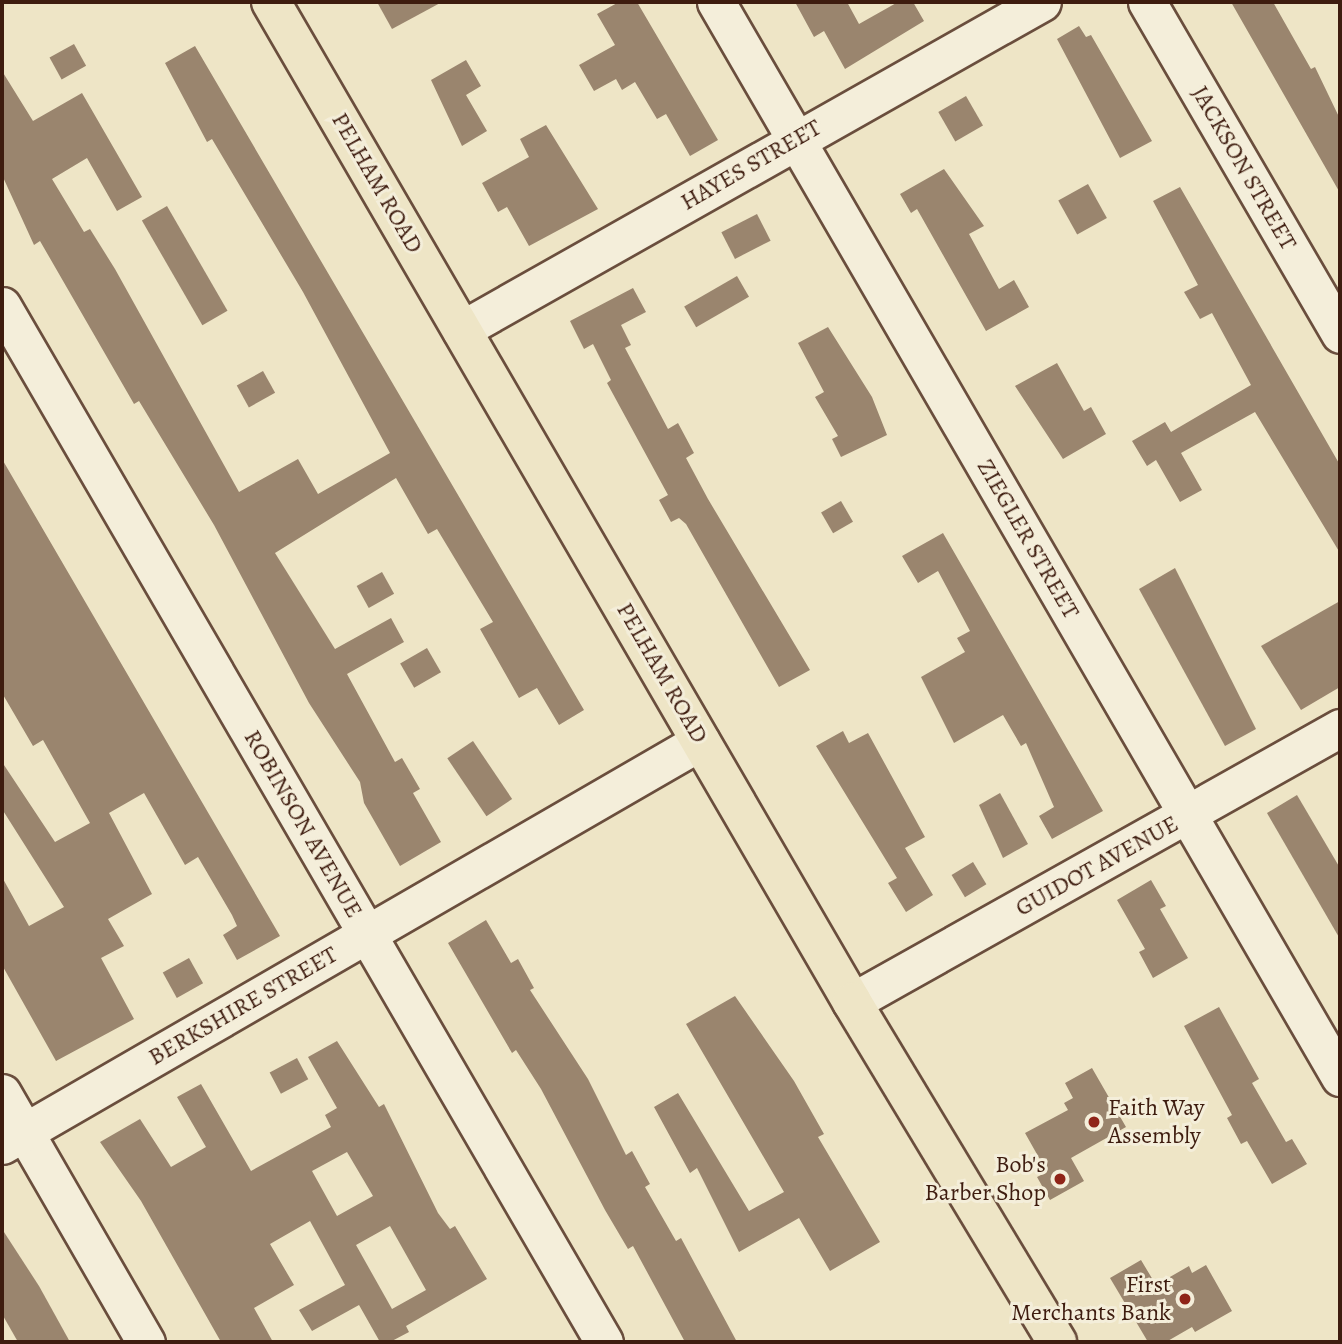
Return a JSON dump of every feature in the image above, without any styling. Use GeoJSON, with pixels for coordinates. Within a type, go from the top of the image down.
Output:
{"type":"FeatureCollection","features":[{"type":"Feature","properties":{"kind":"main road","name":"PELHAM ROAD"},"geometry":{"type":"LineString","coordinates":[[271,2],[852,1002],[1057,1342]]}},
{"type":"Feature","properties":{"kind":"street","name":"ZIEGLER STREET"},"geometry":{"type":"LineString","coordinates":[[716,2],[1340,1077]]}},
{"type":"Feature","properties":{"kind":"street","name":"HAYES STREET"},"geometry":{"type":"LineString","coordinates":[[461,330],[1042,2]]}},
{"type":"Feature","properties":{"kind":"street","name":"JACKSON STREET"},"geometry":{"type":"LineString","coordinates":[[1147,2],[1340,334]]}},
{"type":"Feature","properties":{"kind":"street","name":"ROBINSON AVENUE"},"geometry":{"type":"LineString","coordinates":[[2,306],[604,1342]]}},
{"type":"Feature","properties":{"kind":"street","name":"GUIDOT AVENUE"},"geometry":{"type":"LineString","coordinates":[[852,1002],[1340,728]]}},
{"type":"Feature","properties":{"kind":"street","name":"BERKSHIRE STREET"},"geometry":{"type":"LineString","coordinates":[[13,1138],[701,741]]}},
{"type":"Feature","properties":{"kind":"street"},"geometry":{"type":"LineString","coordinates":[[2,1093],[13,1138],[146,1342]]}},
{"type":"Feature","properties":{"kind":"building"},"geometry":{"type":"Polygon","coordinates":[[[377,2],[442,2],[392,29],[377,2]]]}},
{"type":"Feature","properties":{"kind":"building"},"geometry":{"type":"Polygon","coordinates":[[[619,2],[637,2],[718,140],[690,156],[666,114],[657,119],[635,82],[622,90],[616,79],[594,91],[579,65],[615,45],[597,14],[619,2]]]}},
{"type":"Feature","properties":{"kind":"building"},"geometry":{"type":"Polygon","coordinates":[[[795,2],[847,2],[859,24],[898,2],[913,2],[924,21],[845,69],[824,31],[814,37],[795,2]]]}},
{"type":"Feature","properties":{"kind":"building"},"geometry":{"type":"Polygon","coordinates":[[[1231,2],[1273,2],[1311,69],[1315,67],[1340,119],[1340,193],[1231,2]]]}},
{"type":"Feature","properties":{"kind":"building"},"geometry":{"type":"Polygon","coordinates":[[[1079,26],[1086,37],[1091,35],[1152,141],[1120,158],[1057,39],[1079,26]]]}},
{"type":"Feature","properties":{"kind":"building"},"geometry":{"type":"Polygon","coordinates":[[[74,44],[86,66],[62,79],[50,58],[74,44]]]}},
{"type":"Feature","properties":{"kind":"building"},"geometry":{"type":"Polygon","coordinates":[[[195,46],[584,710],[559,725],[537,688],[519,698],[480,629],[493,622],[437,529],[428,534],[396,478],[275,553],[335,649],[391,618],[404,642],[347,674],[395,762],[402,758],[420,789],[413,793],[441,842],[400,866],[364,803],[360,782],[309,703],[214,525],[139,401],[134,404],[40,241],[34,245],[2,175],[2,71],[33,121],[82,93],[142,197],[117,211],[87,158],[52,179],[84,232],[90,229],[115,269],[239,492],[298,459],[318,494],[390,453],[303,292],[212,139],[207,142],[165,63],[195,46]]]}},
{"type":"Feature","properties":{"kind":"building"},"geometry":{"type":"Polygon","coordinates":[[[466,60],[481,86],[466,95],[487,131],[462,146],[431,80],[466,60]]]}},
{"type":"Feature","properties":{"kind":"building"},"geometry":{"type":"Polygon","coordinates":[[[966,96],[983,125],[955,141],[938,112],[966,96]]]}},
{"type":"Feature","properties":{"kind":"building"},"geometry":{"type":"Polygon","coordinates":[[[546,125],[598,209],[529,246],[507,207],[498,212],[482,183],[529,157],[520,139],[546,125]]]}},
{"type":"Feature","properties":{"kind":"building"},"geometry":{"type":"Polygon","coordinates":[[[944,169],[984,226],[969,234],[999,289],[1014,280],[1029,307],[986,331],[917,209],[911,213],[900,194],[944,169]]]}},
{"type":"Feature","properties":{"kind":"building"},"geometry":{"type":"Polygon","coordinates":[[[1088,184],[1107,218],[1077,235],[1058,200],[1088,184]]]}},
{"type":"Feature","properties":{"kind":"building"},"geometry":{"type":"Polygon","coordinates":[[[1180,187],[1340,465],[1340,553],[1255,412],[1181,453],[1202,490],[1180,502],[1156,460],[1147,466],[1132,441],[1165,422],[1171,432],[1251,385],[1212,313],[1200,319],[1184,292],[1198,285],[1153,201],[1180,187]]]}},
{"type":"Feature","properties":{"kind":"building"},"geometry":{"type":"Polygon","coordinates":[[[167,206],[228,311],[202,325],[142,220],[167,206]]]}},
{"type":"Feature","properties":{"kind":"building"},"geometry":{"type":"Polygon","coordinates":[[[757,214],[771,241],[735,259],[721,232],[757,214]]]}},
{"type":"Feature","properties":{"kind":"building"},"geometry":{"type":"Polygon","coordinates":[[[737,276],[749,297],[696,327],[684,306],[737,276]]]}},
{"type":"Feature","properties":{"kind":"building"},"geometry":{"type":"Polygon","coordinates":[[[633,288],[646,312],[621,325],[631,345],[625,348],[668,429],[678,423],[694,453],[686,458],[810,670],[779,687],[686,524],[679,518],[671,522],[659,500],[668,495],[607,383],[611,380],[593,344],[584,349],[570,321],[633,288]]]}},
{"type":"Feature","properties":{"kind":"building"},"geometry":{"type":"Polygon","coordinates":[[[828,327],[872,397],[887,435],[841,457],[832,439],[838,436],[815,397],[824,392],[798,343],[828,327]]]}},
{"type":"Feature","properties":{"kind":"building"},"geometry":{"type":"Polygon","coordinates":[[[1057,363],[1084,411],[1091,407],[1106,434],[1063,459],[1015,386],[1057,363]]]}},
{"type":"Feature","properties":{"kind":"building"},"geometry":{"type":"Polygon","coordinates":[[[263,371],[275,393],[249,407],[237,386],[263,371]]]}},
{"type":"Feature","properties":{"kind":"building"},"geometry":{"type":"Polygon","coordinates":[[[2,459],[280,936],[237,960],[223,935],[237,926],[232,915],[198,857],[185,865],[144,793],[109,813],[152,894],[108,919],[124,946],[101,958],[134,1019],[56,1061],[2,965],[2,877],[29,926],[64,907],[2,809],[2,762],[55,842],[90,823],[43,740],[33,746],[2,693],[2,459]]]}},
{"type":"Feature","properties":{"kind":"building"},"geometry":{"type":"Polygon","coordinates":[[[841,501],[853,522],[833,533],[821,512],[841,501]]]}},
{"type":"Feature","properties":{"kind":"building"},"geometry":{"type":"Polygon","coordinates":[[[943,533],[1103,811],[1052,839],[1039,816],[1054,807],[1026,743],[1021,746],[1003,715],[954,743],[921,677],[965,652],[957,638],[970,631],[938,571],[918,583],[902,556],[943,533]]]}},
{"type":"Feature","properties":{"kind":"building"},"geometry":{"type":"Polygon","coordinates":[[[1175,568],[1256,729],[1225,746],[1139,589],[1175,568]]]}},
{"type":"Feature","properties":{"kind":"building"},"geometry":{"type":"Polygon","coordinates":[[[382,572],[394,594],[369,608],[357,586],[382,572]]]}},
{"type":"Feature","properties":{"kind":"building"},"geometry":{"type":"Polygon","coordinates":[[[1340,601],[1340,687],[1301,710],[1261,646],[1340,601]]]}},
{"type":"Feature","properties":{"kind":"building"},"geometry":{"type":"Polygon","coordinates":[[[427,648],[441,672],[414,688],[400,664],[427,648]]]}},
{"type":"Feature","properties":{"kind":"building"},"geometry":{"type":"Polygon","coordinates":[[[843,731],[849,743],[868,733],[925,837],[905,848],[933,895],[906,912],[888,883],[897,878],[816,746],[843,731]]]}},
{"type":"Feature","properties":{"kind":"building"},"geometry":{"type":"Polygon","coordinates":[[[473,741],[512,799],[486,816],[447,758],[473,741]]]}},
{"type":"Feature","properties":{"kind":"building"},"geometry":{"type":"Polygon","coordinates":[[[1000,793],[1028,844],[1003,858],[979,805],[1000,793]]]}},
{"type":"Feature","properties":{"kind":"building"},"geometry":{"type":"Polygon","coordinates":[[[1297,795],[1340,868],[1340,939],[1267,813],[1297,795]]]}},
{"type":"Feature","properties":{"kind":"building"},"geometry":{"type":"Polygon","coordinates":[[[973,862],[986,884],[965,897],[952,875],[973,862]]]}},
{"type":"Feature","properties":{"kind":"building"},"geometry":{"type":"Polygon","coordinates":[[[1151,880],[1166,906],[1160,909],[1188,958],[1153,978],[1139,952],[1145,949],[1117,900],[1151,880]]]}},
{"type":"Feature","properties":{"kind":"building"},"geometry":{"type":"Polygon","coordinates":[[[486,920],[511,963],[518,959],[534,988],[530,990],[588,1079],[626,1155],[632,1151],[650,1184],[645,1187],[676,1241],[681,1238],[737,1342],[685,1342],[633,1246],[628,1249],[541,1089],[516,1050],[512,1053],[448,943],[486,920]]]}},
{"type":"Feature","properties":{"kind":"building"},"geometry":{"type":"Polygon","coordinates":[[[189,958],[203,983],[177,998],[163,973],[189,958]]]}},
{"type":"Feature","properties":{"kind":"building"},"geometry":{"type":"Polygon","coordinates":[[[735,996],[794,1081],[824,1134],[818,1137],[880,1242],[830,1271],[799,1218],[739,1252],[697,1168],[690,1173],[654,1107],[678,1093],[749,1211],[784,1192],[686,1024],[735,996]]]}},
{"type":"Feature","properties":{"kind":"building"},"geometry":{"type":"Polygon","coordinates":[[[1219,1007],[1259,1079],[1252,1083],[1286,1142],[1292,1139],[1307,1164],[1272,1184],[1247,1141],[1241,1144],[1227,1118],[1232,1115],[1184,1026],[1219,1007]]]}},
{"type":"Feature","properties":{"kind":"building"},"geometry":{"type":"Polygon","coordinates":[[[337,1041],[379,1107],[384,1104],[438,1213],[450,1229],[455,1226],[487,1279],[406,1326],[409,1332],[390,1342],[380,1342],[359,1305],[312,1331],[299,1310],[345,1285],[310,1221],[270,1244],[294,1285],[254,1308],[273,1342],[221,1342],[141,1201],[100,1142],[140,1119],[171,1167],[206,1147],[177,1097],[201,1084],[251,1171],[331,1127],[325,1115],[337,1108],[308,1057],[337,1041]],[[347,1152],[312,1171],[337,1216],[373,1196],[347,1152]],[[390,1226],[356,1245],[392,1309],[426,1290],[390,1226]]]}},
{"type":"Feature","properties":{"kind":"building"},"geometry":{"type":"Polygon","coordinates":[[[297,1058],[308,1079],[281,1094],[270,1073],[297,1058]]]}},
{"type":"Feature","properties":{"kind":"building","name":"Faith Way Assembly"},"geometry":{"type":"Polygon","coordinates":[[[1092,1068],[1126,1127],[1071,1158],[1084,1181],[1050,1200],[1037,1177],[1047,1172],[1025,1133],[1068,1110],[1064,1103],[1073,1098],[1065,1083],[1092,1068]]]}},
{"type":"Feature","properties":{"kind":"building"},"geometry":{"type":"Polygon","coordinates":[[[2,1229],[39,1286],[70,1342],[18,1342],[2,1314],[2,1229]]]}},
{"type":"Feature","properties":{"kind":"building","name":"First Merchants Bank"},"geometry":{"type":"Polygon","coordinates":[[[1141,1260],[1156,1285],[1189,1266],[1192,1273],[1206,1265],[1232,1311],[1195,1332],[1192,1327],[1166,1342],[1148,1342],[1110,1278],[1141,1260]]]}},
{"type":"Feature","properties":{"kind":"place","name":"Faith Way Assembly"},"geometry":{"type":"Point","coordinates":[1094,1122]}},
{"type":"Feature","properties":{"kind":"place","name":"Bob's Barber Shop"},"geometry":{"type":"Point","coordinates":[1060,1179]}},
{"type":"Feature","properties":{"kind":"place","name":"First Merchants Bank"},"geometry":{"type":"Point","coordinates":[1185,1299]}}]}
